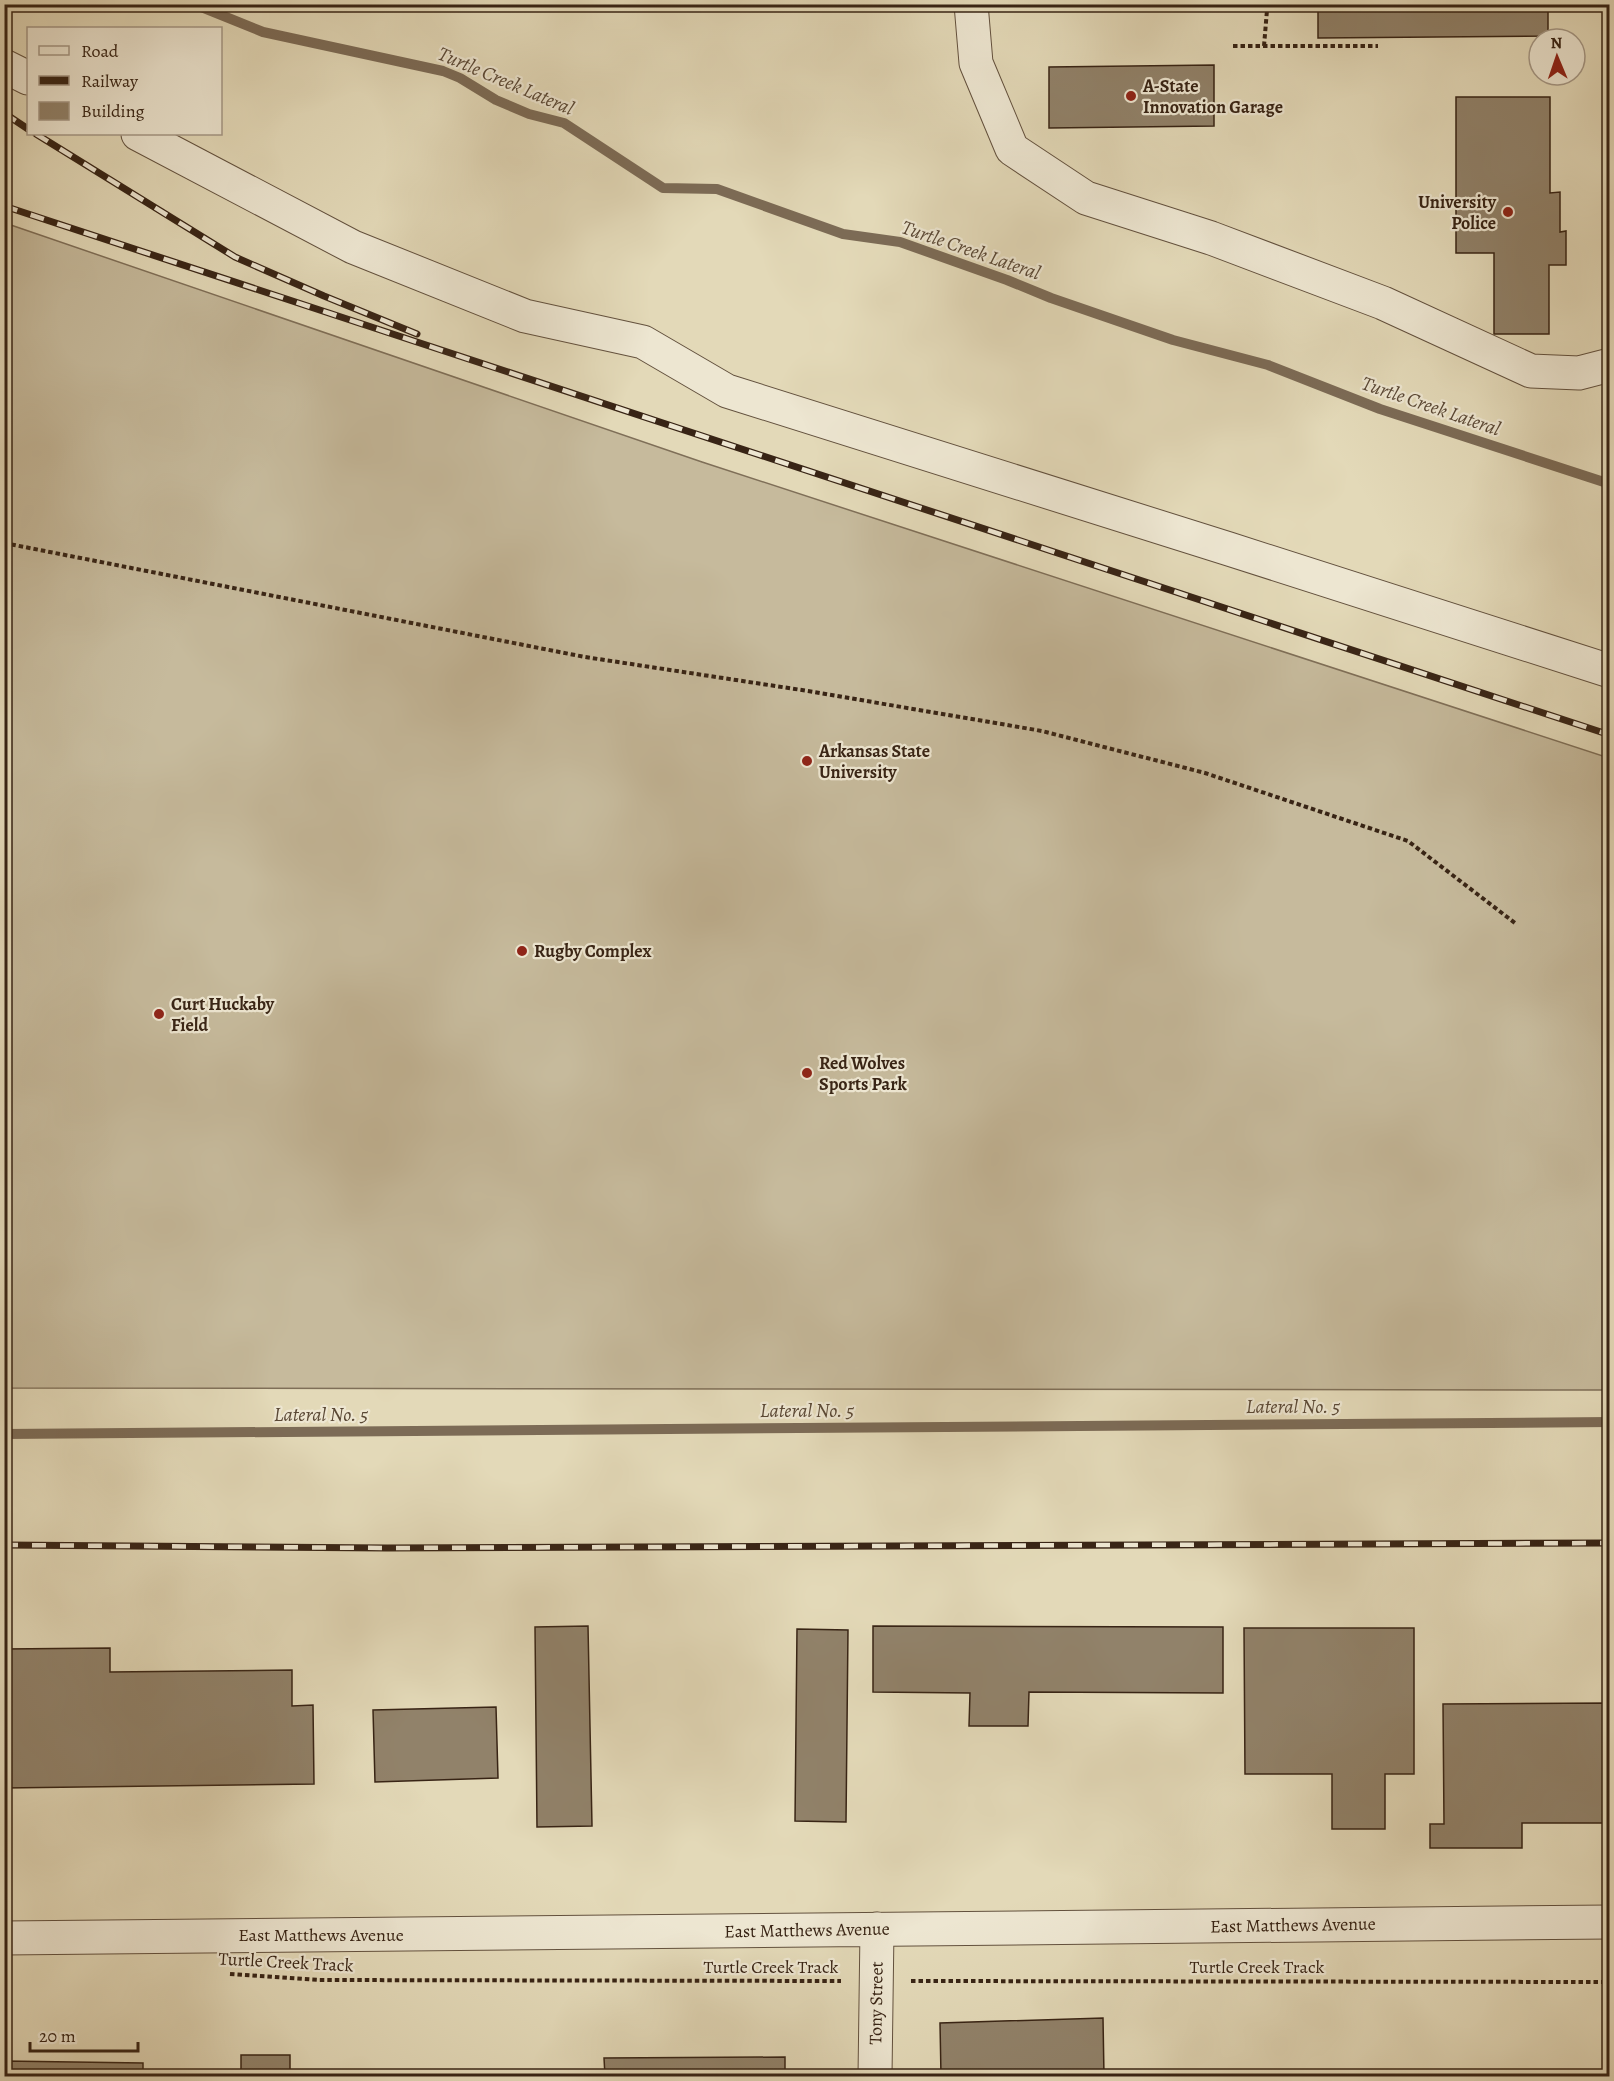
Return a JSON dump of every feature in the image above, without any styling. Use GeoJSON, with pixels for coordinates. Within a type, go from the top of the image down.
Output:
{"type":"FeatureCollection","features":[{"type":"Feature","properties":{"kind":"street"},"geometry":{"type":"LineString","coordinates":[[971,4],[975,63],[1012,149],[1086,198],[1211,238],[1383,303],[1532,371],[1579,373],[1610,365]]}},
{"type":"Feature","properties":{"kind":"street"},"geometry":{"type":"LineString","coordinates":[[4,66],[27,78]]}},
{"type":"Feature","properties":{"kind":"street"},"geometry":{"type":"LineString","coordinates":[[140,135],[353,247],[525,316],[643,342],[727,391],[1610,671]]}},
{"type":"Feature","properties":{"kind":"street","name":"East Matthews Avenue"},"geometry":{"type":"LineString","coordinates":[[4,1938],[1610,1922]]}},
{"type":"Feature","properties":{"kind":"street","name":"Tony Street"},"geometry":{"type":"LineString","coordinates":[[875,2076],[877,1929]]}},
{"type":"Feature","properties":{"kind":"path"},"geometry":{"type":"LineString","coordinates":[[1264,46],[1267,10],[1272,4]]}},
{"type":"Feature","properties":{"kind":"path"},"geometry":{"type":"LineString","coordinates":[[1233,46],[1378,46]]}},
{"type":"Feature","properties":{"kind":"path"},"geometry":{"type":"LineString","coordinates":[[4,543],[585,657],[808,691],[1042,731],[1205,773],[1408,842],[1515,923]]}},
{"type":"Feature","properties":{"kind":"path","name":"Turtle Creek Track"},"geometry":{"type":"LineString","coordinates":[[229,1973],[319,1980],[1610,1982]]}},
{"type":"Feature","properties":{"kind":"shaded area","name":"Red Wolves Sports Park"},"geometry":{"type":"Polygon","coordinates":[[[5,223],[702,462],[1609,758],[1609,1390],[5,1388],[5,223]]]}},
{"type":"Feature","properties":{"kind":"building"},"geometry":{"type":"Polygon","coordinates":[[[1318,4],[1548,4],[1548,27],[1527,27],[1527,36],[1318,38],[1318,4]]]}},
{"type":"Feature","properties":{"kind":"building","name":"A-State Innovation Garage"},"geometry":{"type":"Polygon","coordinates":[[[1214,65],[1214,126],[1049,128],[1049,67],[1214,65]]]}},
{"type":"Feature","properties":{"kind":"building","name":"University Police"},"geometry":{"type":"Polygon","coordinates":[[[1456,97],[1550,97],[1550,193],[1560,192],[1560,232],[1566,231],[1566,265],[1549,265],[1549,334],[1494,334],[1494,253],[1456,253],[1456,97]]]}},
{"type":"Feature","properties":{"kind":"building"},"geometry":{"type":"Polygon","coordinates":[[[588,1626],[592,1826],[537,1827],[535,1627],[588,1626]]]}},
{"type":"Feature","properties":{"kind":"building"},"geometry":{"type":"Polygon","coordinates":[[[873,1626],[1223,1627],[1223,1693],[1029,1692],[1028,1726],[969,1726],[970,1693],[873,1692],[873,1626]]]}},
{"type":"Feature","properties":{"kind":"building"},"geometry":{"type":"Polygon","coordinates":[[[1244,1628],[1414,1628],[1414,1774],[1385,1774],[1385,1829],[1332,1829],[1332,1774],[1245,1774],[1244,1628]]]}},
{"type":"Feature","properties":{"kind":"building"},"geometry":{"type":"Polygon","coordinates":[[[797,1629],[848,1630],[846,1822],[795,1821],[797,1629]]]}},
{"type":"Feature","properties":{"kind":"building"},"geometry":{"type":"Polygon","coordinates":[[[110,1648],[110,1672],[292,1670],[292,1706],[313,1705],[314,1784],[4,1788],[4,1649],[110,1648]]]}},
{"type":"Feature","properties":{"kind":"building"},"geometry":{"type":"Polygon","coordinates":[[[1610,1703],[1610,1823],[1522,1823],[1522,1848],[1430,1848],[1430,1824],[1444,1824],[1443,1704],[1610,1703]]]}},
{"type":"Feature","properties":{"kind":"building"},"geometry":{"type":"Polygon","coordinates":[[[496,1707],[498,1778],[375,1782],[373,1710],[496,1707]]]}},
{"type":"Feature","properties":{"kind":"building"},"geometry":{"type":"Polygon","coordinates":[[[1103,2018],[1104,2076],[941,2076],[940,2023],[1103,2018]]]}},
{"type":"Feature","properties":{"kind":"building"},"geometry":{"type":"Polygon","coordinates":[[[241,2055],[290,2055],[290,2076],[241,2076],[241,2055]]]}},
{"type":"Feature","properties":{"kind":"building"},"geometry":{"type":"Polygon","coordinates":[[[785,2057],[785,2076],[605,2076],[604,2058],[785,2057]]]}},
{"type":"Feature","properties":{"kind":"building"},"geometry":{"type":"Polygon","coordinates":[[[4,2061],[143,2063],[143,2076],[4,2076],[4,2061]]]}},
{"type":"Feature","properties":{"kind":"waterway","name":"Turtle Creek Lateral"},"geometry":{"type":"LineString","coordinates":[[194,4],[263,32],[443,71],[460,78],[496,100],[529,114],[564,123],[663,188],[717,189],[843,234],[900,242],[1173,340],[1268,365],[1380,409],[1610,484]]}},
{"type":"Feature","properties":{"kind":"waterway","name":"Lateral No. 5"},"geometry":{"type":"LineString","coordinates":[[4,1434],[1610,1422]]}},
{"type":"Feature","properties":{"kind":"railway"},"geometry":{"type":"LineString","coordinates":[[4,113],[27,128]]}},
{"type":"Feature","properties":{"kind":"railway"},"geometry":{"type":"LineString","coordinates":[[38,135],[235,257],[417,334]]}},
{"type":"Feature","properties":{"kind":"railway"},"geometry":{"type":"LineString","coordinates":[[4,206],[1610,735]]}},
{"type":"Feature","properties":{"kind":"railway"},"geometry":{"type":"LineString","coordinates":[[4,1545],[387,1548],[1610,1543]]}},
{"type":"Feature","properties":{"kind":"place","name":"A-State Innovation Garage"},"geometry":{"type":"Point","coordinates":[1131,96]}},
{"type":"Feature","properties":{"kind":"place","name":"University Police"},"geometry":{"type":"Point","coordinates":[1508,212]}},
{"type":"Feature","properties":{"kind":"place","name":"Arkansas State University"},"geometry":{"type":"Point","coordinates":[807,761]}},
{"type":"Feature","properties":{"kind":"place","name":"Rugby Complex"},"geometry":{"type":"Point","coordinates":[522,951]}},
{"type":"Feature","properties":{"kind":"place","name":"Curt Huckaby Field"},"geometry":{"type":"Point","coordinates":[159,1014]}},
{"type":"Feature","properties":{"kind":"place","name":"Red Wolves Sports Park"},"geometry":{"type":"Point","coordinates":[807,1073]}}]}
